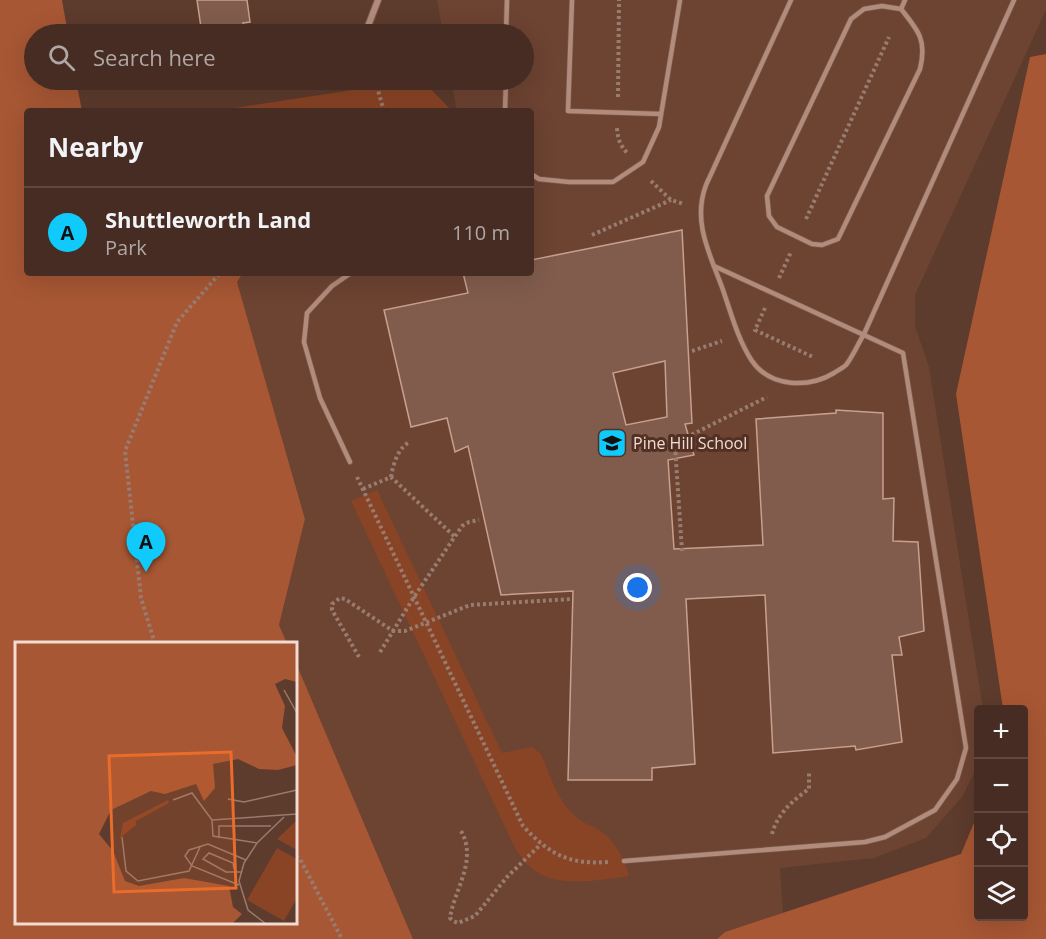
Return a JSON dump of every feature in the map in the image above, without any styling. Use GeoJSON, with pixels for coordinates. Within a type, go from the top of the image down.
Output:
{"type":"FeatureCollection","features":[{"type":"Feature","properties":{"kind":"street"},"geometry":{"type":"LineString","coordinates":[[369,24],[378,0]]}},
{"type":"Feature","properties":{"kind":"lane"},"geometry":{"type":"LineString","coordinates":[[506,24],[507,0]]}},
{"type":"Feature","properties":{"kind":"lane"},"geometry":{"type":"LineString","coordinates":[[572,0],[568,111],[661,114]]}},
{"type":"Feature","properties":{"kind":"lane"},"geometry":{"type":"LineString","coordinates":[[534,176],[569,182],[613,182],[643,162],[659,127],[680,0]]}},
{"type":"Feature","properties":{"kind":"lane"},"geometry":{"type":"LineString","coordinates":[[791,0],[700,200],[700,222],[744,347],[754,364],[770,377],[788,383],[810,383],[845,366],[864,333],[1014,0]]}},
{"type":"Feature","properties":{"kind":"lane"},"geometry":{"type":"LineString","coordinates":[[901,9],[905,0]]}},
{"type":"Feature","properties":{"kind":"lane"},"geometry":{"type":"LineString","coordinates":[[882,6],[901,9],[918,30],[923,44],[920,69],[838,239],[822,245],[812,244],[777,227],[769,216],[767,196],[851,19],[864,9],[882,6]]}},
{"type":"Feature","properties":{"kind":"lane"},"geometry":{"type":"LineString","coordinates":[[505,108],[506,90]]}},
{"type":"Feature","properties":{"kind":"lane"},"geometry":{"type":"LineString","coordinates":[[624,861],[865,842],[885,837],[935,810],[957,779],[966,748],[903,353],[864,333],[714,266]]}},
{"type":"Feature","properties":{"kind":"lane"},"geometry":{"type":"LineString","coordinates":[[347,276],[332,286],[307,313],[304,342],[320,398],[350,462]]}},
{"type":"Feature","properties":{"kind":"path"},"geometry":{"type":"LineString","coordinates":[[618,98],[619,0]]}},
{"type":"Feature","properties":{"kind":"path"},"geometry":{"type":"LineString","coordinates":[[806,219],[889,37]]}},
{"type":"Feature","properties":{"kind":"path"},"geometry":{"type":"LineString","coordinates":[[378,90],[383,108]]}},
{"type":"Feature","properties":{"kind":"path"},"geometry":{"type":"LineString","coordinates":[[617,124],[621,146],[632,159]]}},
{"type":"Feature","properties":{"kind":"path"},"geometry":{"type":"LineString","coordinates":[[651,181],[671,200],[685,204]]}},
{"type":"Feature","properties":{"kind":"path"},"geometry":{"type":"LineString","coordinates":[[592,235],[671,200]]}},
{"type":"Feature","properties":{"kind":"path"},"geometry":{"type":"LineString","coordinates":[[778,279],[792,249]]}},
{"type":"Feature","properties":{"kind":"path"},"geometry":{"type":"LineString","coordinates":[[154,642],[141,598],[125,451],[177,322],[217,276]]}},
{"type":"Feature","properties":{"kind":"path"},"geometry":{"type":"LineString","coordinates":[[766,306],[754,330],[813,357]]}},
{"type":"Feature","properties":{"kind":"path"},"geometry":{"type":"LineString","coordinates":[[692,351],[722,341]]}},
{"type":"Feature","properties":{"kind":"path"},"geometry":{"type":"LineString","coordinates":[[682,551],[675,447],[677,442],[767,397]]}},
{"type":"Feature","properties":{"kind":"path"},"geometry":{"type":"LineString","coordinates":[[391,477],[393,466],[403,445],[410,442]]}},
{"type":"Feature","properties":{"kind":"path"},"geometry":{"type":"LineString","coordinates":[[350,462],[523,826],[552,853],[568,859],[588,863],[624,861]]}},
{"type":"Feature","properties":{"kind":"path"},"geometry":{"type":"LineString","coordinates":[[363,489],[391,477]]}},
{"type":"Feature","properties":{"kind":"path"},"geometry":{"type":"LineString","coordinates":[[391,477],[455,537]]}},
{"type":"Feature","properties":{"kind":"path"},"geometry":{"type":"LineString","coordinates":[[381,652],[414,597],[462,526],[479,520]]}},
{"type":"Feature","properties":{"kind":"path"},"geometry":{"type":"LineString","coordinates":[[359,657],[332,610],[332,604],[340,598],[393,631],[405,631],[477,604],[572,599]]}},
{"type":"Feature","properties":{"kind":"path"},"geometry":{"type":"LineString","coordinates":[[771,849],[774,827],[779,816],[795,798],[809,789],[809,772]]}},
{"type":"Feature","properties":{"kind":"path"},"geometry":{"type":"LineString","coordinates":[[461,831],[467,846],[464,874],[450,915],[453,921],[458,923],[475,916],[507,878],[541,844]]}},
{"type":"Feature","properties":{"kind":"path"},"geometry":{"type":"LineString","coordinates":[[297,857],[342,939]]}},
{"type":"Feature","properties":{"kind":"shaded area"},"geometry":{"type":"Polygon","coordinates":[[[0,0],[62,0],[66,24],[24,24],[24,90],[78,90],[81,108],[24,108],[24,276],[241,276],[237,282],[305,519],[279,625],[287,642],[15,642],[15,924],[297,924],[297,665],[413,939],[0,939],[0,0]]]}},
{"type":"Feature","properties":{"kind":"shaded area","name":"Pine Hill School"},"geometry":{"type":"Polygon","coordinates":[[[437,0],[1046,0],[1046,10],[915,295],[915,326],[929,367],[982,705],[974,705],[974,773],[962,797],[926,838],[874,858],[780,868],[783,913],[725,932],[717,939],[413,939],[297,665],[297,642],[287,642],[279,625],[305,519],[237,282],[241,276],[534,276],[534,108],[456,108],[453,90],[534,90],[534,24],[441,24],[437,0]]]}},
{"type":"Feature","properties":{"kind":"shaded area"},"geometry":{"type":"Polygon","coordinates":[[[1046,54],[1046,939],[717,939],[725,932],[961,854],[974,823],[974,921],[1028,921],[1028,705],[1002,705],[956,394],[1030,57],[1046,54]]]}},
{"type":"Feature","properties":{"kind":"shaded area"},"geometry":{"type":"Polygon","coordinates":[[[353,90],[432,90],[449,108],[235,108],[353,90]]]}},
{"type":"Feature","properties":{"kind":"shaded area"},"geometry":{"type":"Polygon","coordinates":[[[377,490],[502,753],[532,747],[541,754],[563,803],[578,818],[610,839],[622,857],[629,876],[591,881],[564,881],[539,873],[529,866],[517,852],[351,501],[377,490]]]}},
{"type":"Feature","properties":{"kind":"building"},"geometry":{"type":"Polygon","coordinates":[[[197,0],[247,0],[250,22],[201,24],[197,0]]]}},
{"type":"Feature","properties":{"kind":"building"},"geometry":{"type":"Polygon","coordinates":[[[682,230],[692,423],[685,424],[694,455],[668,460],[674,549],[763,545],[756,419],[836,413],[836,410],[883,413],[883,499],[894,498],[893,541],[918,542],[924,631],[899,637],[902,655],[892,655],[902,742],[856,750],[855,746],[773,753],[765,595],[686,599],[695,764],[652,768],[652,780],[568,780],[573,591],[501,595],[468,446],[455,452],[447,418],[411,427],[384,310],[468,293],[464,276],[534,276],[534,259],[682,230]],[[665,361],[613,373],[626,425],[667,417],[665,361]]]}},
{"type":"Feature","properties":{"kind":"place","name":"Pine Hill School"},"geometry":{"type":"Point","coordinates":[612,443]}},
{"type":"Feature","properties":{"kind":"place","name":"Shuttleworth Land"},"geometry":{"type":"Point","coordinates":[146,572]}}]}
